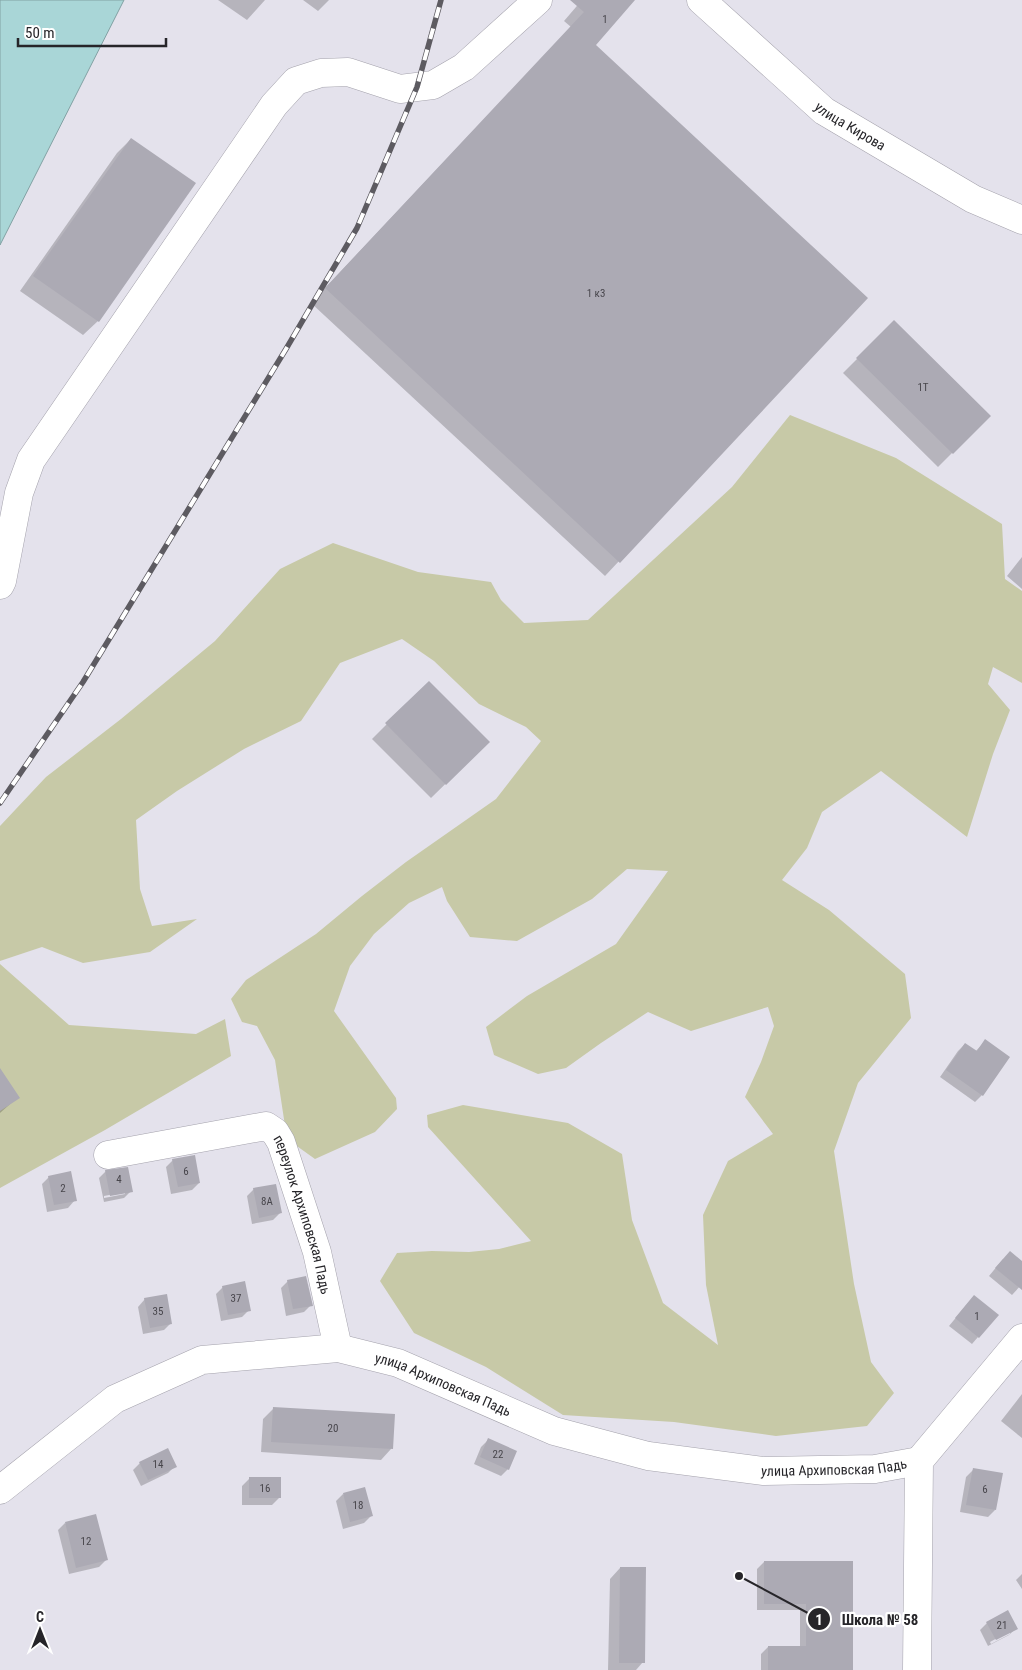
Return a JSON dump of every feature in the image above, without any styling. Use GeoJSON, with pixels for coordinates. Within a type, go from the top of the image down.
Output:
{"type":"FeatureCollection","features":[{"type":"Feature","properties":{"kind":"street"},"geometry":{"type":"LineString","coordinates":[[0,585],[9,547],[18,493],[31,460],[274,105],[296,82],[322,73],[348,72],[400,89],[433,85],[464,67],[538,0]]}},
{"type":"Feature","properties":{"kind":"street","name":"улица Кирова"},"geometry":{"type":"LineString","coordinates":[[702,0],[824,111],[973,199],[1022,220]]}},
{"type":"Feature","properties":{"kind":"street","name":"переулок Архиповская Падь"},"geometry":{"type":"LineString","coordinates":[[108,1155],[266,1126],[275,1132],[282,1142],[317,1252],[338,1348]]}},
{"type":"Feature","properties":{"kind":"street"},"geometry":{"type":"LineString","coordinates":[[917,1670],[919,1461],[1022,1338]]}},
{"type":"Feature","properties":{"kind":"street","name":"улица Архиповская Падь"},"geometry":{"type":"LineString","coordinates":[[0,1490],[115,1399],[202,1360],[338,1348],[398,1363],[554,1431],[648,1456],[764,1472],[875,1469],[919,1461]]}},
{"type":"Feature","properties":{"kind":"shaded area"},"geometry":{"type":"Polygon","coordinates":[[[0,0],[124,0],[0,245],[0,0]]]}},
{"type":"Feature","properties":{"kind":"shaded area"},"geometry":{"type":"Polygon","coordinates":[[[790,415],[896,458],[1002,524],[1005,579],[1022,591],[1022,683],[993,667],[988,684],[1010,710],[993,754],[967,837],[881,771],[822,812],[807,848],[782,880],[829,910],[905,974],[911,1018],[858,1083],[834,1151],[854,1284],[871,1362],[894,1393],[867,1426],[776,1436],[674,1422],[563,1415],[486,1367],[414,1333],[380,1281],[397,1253],[432,1251],[469,1252],[499,1249],[531,1241],[428,1127],[427,1115],[463,1105],[568,1123],[622,1154],[632,1220],[663,1303],[718,1345],[706,1285],[703,1215],[728,1161],[773,1134],[745,1097],[761,1062],[774,1026],[768,1007],[691,1031],[648,1012],[566,1068],[538,1074],[494,1055],[486,1027],[527,996],[616,944],[668,871],[627,869],[592,899],[517,941],[470,937],[447,901],[442,887],[409,903],[374,934],[350,966],[334,1011],[396,1098],[397,1109],[375,1132],[315,1159],[287,1139],[275,1060],[257,1026],[242,1022],[231,999],[246,980],[316,934],[406,862],[496,799],[541,741],[526,727],[479,704],[434,661],[402,639],[340,663],[301,721],[244,749],[177,791],[136,820],[140,889],[152,926],[197,919],[150,952],[83,963],[42,947],[0,961],[0,826],[46,777],[121,719],[215,641],[280,569],[333,543],[418,572],[491,582],[501,600],[524,623],[588,620],[732,487],[790,415]]]}},
{"type":"Feature","properties":{"kind":"shaded area"},"geometry":{"type":"Polygon","coordinates":[[[0,964],[69,1025],[196,1034],[225,1019],[231,1056],[105,1130],[0,1188],[0,964]]]}},
{"type":"Feature","properties":{"kind":"building"},"geometry":{"type":"Polygon","coordinates":[[[570,0],[635,0],[596,45],[868,298],[620,563],[325,288],[584,12],[570,0]]]}},
{"type":"Feature","properties":{"kind":"building"},"geometry":{"type":"Polygon","coordinates":[[[131,138],[196,183],[99,322],[33,276],[131,138]]]}},
{"type":"Feature","properties":{"kind":"building"},"geometry":{"type":"Polygon","coordinates":[[[894,320],[991,416],[953,454],[856,358],[894,320]]]}},
{"type":"Feature","properties":{"kind":"building"},"geometry":{"type":"Polygon","coordinates":[[[429,681],[490,742],[446,785],[385,723],[429,681]]]}},
{"type":"Feature","properties":{"kind":"building"},"geometry":{"type":"Polygon","coordinates":[[[985,1039],[1010,1057],[983,1096],[946,1070],[965,1043],[977,1051],[985,1039]]]}},
{"type":"Feature","properties":{"kind":"building"},"geometry":{"type":"Polygon","coordinates":[[[0,1068],[20,1098],[0,1111],[0,1068]]]}},
{"type":"Feature","properties":{"kind":"building"},"geometry":{"type":"Polygon","coordinates":[[[195,1155],[200,1183],[178,1187],[172,1159],[195,1155]]]}},
{"type":"Feature","properties":{"kind":"building"},"geometry":{"type":"Polygon","coordinates":[[[128,1167],[133,1192],[110,1196],[105,1170],[128,1167]]]}},
{"type":"Feature","properties":{"kind":"building"},"geometry":{"type":"Polygon","coordinates":[[[71,1171],[77,1201],[54,1205],[48,1176],[71,1171]]]}},
{"type":"Feature","properties":{"kind":"building"},"geometry":{"type":"Polygon","coordinates":[[[276,1184],[282,1213],[259,1218],[253,1188],[276,1184]]]}},
{"type":"Feature","properties":{"kind":"building"},"geometry":{"type":"Polygon","coordinates":[[[1010,1251],[1022,1261],[1022,1290],[995,1268],[1010,1251]]]}},
{"type":"Feature","properties":{"kind":"building"},"geometry":{"type":"Polygon","coordinates":[[[306,1276],[313,1306],[293,1309],[287,1280],[306,1276]]]}},
{"type":"Feature","properties":{"kind":"building"},"geometry":{"type":"Polygon","coordinates":[[[245,1281],[251,1311],[228,1315],[222,1286],[245,1281]]]}},
{"type":"Feature","properties":{"kind":"building"},"geometry":{"type":"Polygon","coordinates":[[[167,1294],[172,1324],[150,1328],[144,1298],[167,1294]]]}},
{"type":"Feature","properties":{"kind":"building"},"geometry":{"type":"Polygon","coordinates":[[[974,1295],[999,1315],[979,1338],[955,1318],[974,1295]]]}},
{"type":"Feature","properties":{"kind":"building"},"geometry":{"type":"Polygon","coordinates":[[[273,1407],[395,1414],[393,1449],[271,1442],[273,1407]]]}},
{"type":"Feature","properties":{"kind":"building"},"geometry":{"type":"Polygon","coordinates":[[[488,1438],[517,1451],[509,1470],[480,1457],[488,1438]]]}},
{"type":"Feature","properties":{"kind":"building"},"geometry":{"type":"Polygon","coordinates":[[[168,1448],[177,1467],[148,1480],[139,1462],[168,1448]]]}},
{"type":"Feature","properties":{"kind":"building"},"geometry":{"type":"Polygon","coordinates":[[[973,1468],[1003,1473],[996,1510],[966,1505],[973,1468]]]}},
{"type":"Feature","properties":{"kind":"building"},"geometry":{"type":"Polygon","coordinates":[[[249,1477],[281,1477],[281,1498],[249,1498],[249,1477]]]}},
{"type":"Feature","properties":{"kind":"building"},"geometry":{"type":"Polygon","coordinates":[[[365,1487],[373,1516],[350,1522],[343,1493],[365,1487]]]}},
{"type":"Feature","properties":{"kind":"building"},"geometry":{"type":"Polygon","coordinates":[[[96,1514],[108,1560],[76,1568],[65,1522],[96,1514]]]}},
{"type":"Feature","properties":{"kind":"building"},"geometry":{"type":"Polygon","coordinates":[[[764,1561],[853,1561],[853,1670],[768,1670],[768,1646],[806,1646],[806,1604],[764,1604],[764,1561]]]}},
{"type":"Feature","properties":{"kind":"building"},"geometry":{"type":"Polygon","coordinates":[[[620,1567],[646,1567],[645,1663],[619,1663],[620,1567]]]}},
{"type":"Feature","properties":{"kind":"building"},"geometry":{"type":"Polygon","coordinates":[[[1008,1610],[1018,1629],[996,1640],[986,1622],[1008,1610]]]}},
{"type":"Feature","properties":{"kind":"railway"},"geometry":{"type":"LineString","coordinates":[[0,803],[83,682],[286,349],[357,228],[417,87],[441,0]]}},
{"type":"Feature","properties":{"kind":"place","name":"Школа № 58"},"geometry":{"type":"Point","coordinates":[739,1576]}}]}
